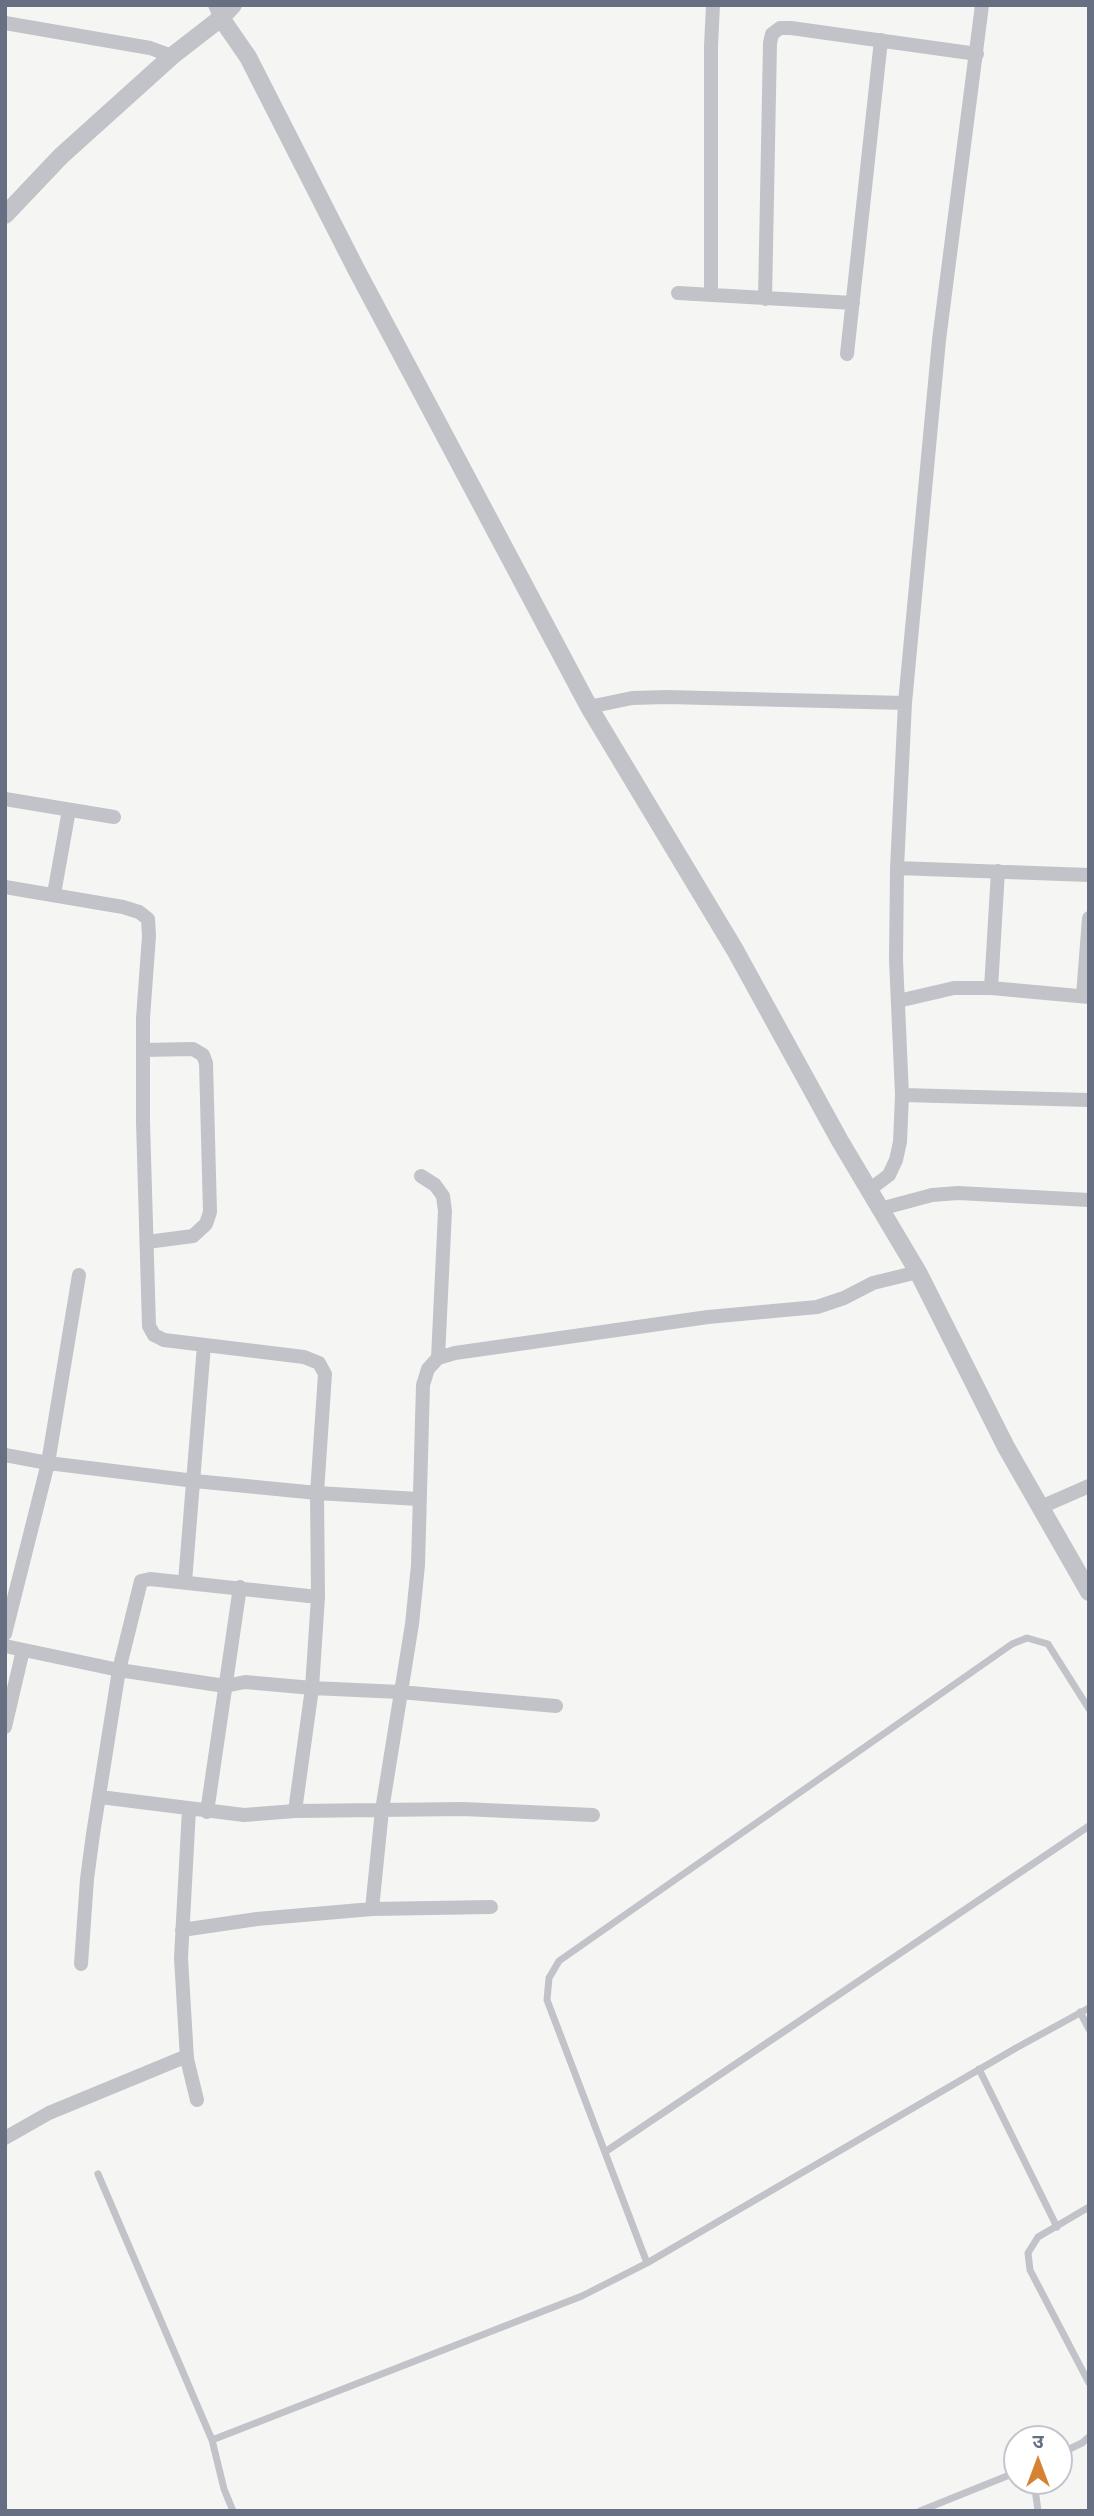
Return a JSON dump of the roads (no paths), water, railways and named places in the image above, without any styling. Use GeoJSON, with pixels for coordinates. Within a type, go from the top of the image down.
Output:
{"type":"FeatureCollection","features":[{"type":"Feature","properties":{"kind":"street"},"geometry":{"type":"LineString","coordinates":[[711,294],[710,46],[713,5]]}},
{"type":"Feature","properties":{"kind":"street"},"geometry":{"type":"LineString","coordinates":[[869,1190],[889,1175],[896,1160],[902,1095],[895,960],[905,703],[939,340],[982,5]]}},
{"type":"Feature","properties":{"kind":"street"},"geometry":{"type":"LineString","coordinates":[[5,215],[61,156],[223,10],[356,269],[589,707],[735,950],[840,1142],[918,1272],[1006,1447],[1084,1572],[1089,1592]]}},
{"type":"Feature","properties":{"kind":"street"},"geometry":{"type":"LineString","coordinates":[[5,23],[150,48],[172,56]]}},
{"type":"Feature","properties":{"kind":"street"},"geometry":{"type":"LineString","coordinates":[[765,299],[772,34],[780,28],[791,28],[976,54]]}},
{"type":"Feature","properties":{"kind":"street"},"geometry":{"type":"LineString","coordinates":[[847,354],[881,40]]}},
{"type":"Feature","properties":{"kind":"street"},"geometry":{"type":"LineString","coordinates":[[678,293],[853,303]]}},
{"type":"Feature","properties":{"kind":"street"},"geometry":{"type":"LineString","coordinates":[[589,707],[632,698],[667,697],[905,703]]}},
{"type":"Feature","properties":{"kind":"street"},"geometry":{"type":"LineString","coordinates":[[5,799],[114,817]]}},
{"type":"Feature","properties":{"kind":"street"},"geometry":{"type":"LineString","coordinates":[[54,894],[69,810]]}},
{"type":"Feature","properties":{"kind":"street"},"geometry":{"type":"LineString","coordinates":[[897,868],[1089,875]]}},
{"type":"Feature","properties":{"kind":"street"},"geometry":{"type":"LineString","coordinates":[[991,988],[998,871]]}},
{"type":"Feature","properties":{"kind":"street"},"geometry":{"type":"LineString","coordinates":[[5,887],[123,907],[139,912],[148,919],[143,1050],[149,1326],[154,1335],[164,1340],[304,1357],[319,1363],[325,1374],[317,1493],[318,1597],[312,1688],[295,1811]]}},
{"type":"Feature","properties":{"kind":"street"},"geometry":{"type":"LineString","coordinates":[[898,1001],[954,988],[991,988],[1086,996],[1089,918]]}},
{"type":"Feature","properties":{"kind":"street"},"geometry":{"type":"LineString","coordinates":[[143,1050],[192,1049],[203,1055],[206,1063],[210,1212],[206,1224],[192,1236],[147,1242]]}},
{"type":"Feature","properties":{"kind":"street"},"geometry":{"type":"LineString","coordinates":[[902,1095],[1089,1100]]}},
{"type":"Feature","properties":{"kind":"street"},"geometry":{"type":"LineString","coordinates":[[421,1175],[436,1185],[443,1196],[445,1211],[438,1358]]}},
{"type":"Feature","properties":{"kind":"street"},"geometry":{"type":"LineString","coordinates":[[880,1209],[932,1195],[958,1193],[1089,1200]]}},
{"type":"Feature","properties":{"kind":"street"},"geometry":{"type":"LineString","coordinates":[[372,1909],[382,1810],[412,1624],[418,1565],[423,1385],[428,1369],[438,1358],[455,1353],[708,1317],[817,1307],[844,1298],[873,1283],[918,1272]]}},
{"type":"Feature","properties":{"kind":"street"},"geometry":{"type":"LineString","coordinates":[[5,1634],[48,1463],[79,1275]]}},
{"type":"Feature","properties":{"kind":"street"},"geometry":{"type":"LineString","coordinates":[[185,1582],[204,1345]]}},
{"type":"Feature","properties":{"kind":"street"},"geometry":{"type":"LineString","coordinates":[[5,1455],[195,1481],[317,1493],[418,1499]]}},
{"type":"Feature","properties":{"kind":"street"},"geometry":{"type":"LineString","coordinates":[[1041,1507],[1089,1486]]}},
{"type":"Feature","properties":{"kind":"street"},"geometry":{"type":"LineString","coordinates":[[81,1965],[87,1879],[119,1670],[141,1581],[150,1578],[318,1597]]}},
{"type":"Feature","properties":{"kind":"street"},"geometry":{"type":"LineString","coordinates":[[207,1812],[240,1587]]}},
{"type":"Feature","properties":{"kind":"street"},"geometry":{"type":"LineString","coordinates":[[5,1646],[119,1670],[226,1686],[245,1682],[556,1706]]}},
{"type":"Feature","properties":{"kind":"street"},"geometry":{"type":"LineString","coordinates":[[5,1727],[23,1650]]}},
{"type":"Feature","properties":{"kind":"street"},"geometry":{"type":"LineString","coordinates":[[100,1797],[244,1815],[295,1811],[382,1810],[475,1810],[593,1815]]}},
{"type":"Feature","properties":{"kind":"street"},"geometry":{"type":"LineString","coordinates":[[189,1810],[182,1930],[183,2005],[187,2056],[197,2100]]}},
{"type":"Feature","properties":{"kind":"street"},"geometry":{"type":"LineString","coordinates":[[182,1930],[257,1919],[372,1909],[491,1907]]}},
{"type":"Feature","properties":{"kind":"street"},"geometry":{"type":"LineString","coordinates":[[5,2138],[49,2113],[187,2056]]}},
{"type":"Feature","properties":{"kind":"lane"},"geometry":{"type":"LineString","coordinates":[[648,2263],[547,2000],[549,1978],[559,1961],[1012,1644],[1027,1638],[1048,1644],[1089,1709]]}},
{"type":"Feature","properties":{"kind":"lane"},"geometry":{"type":"LineString","coordinates":[[605,2152],[1089,1826]]}},
{"type":"Feature","properties":{"kind":"lane"},"geometry":{"type":"LineString","coordinates":[[212,2440],[582,2296],[648,2263],[979,2069],[1089,2008]]}},
{"type":"Feature","properties":{"kind":"lane"},"geometry":{"type":"LineString","coordinates":[[1080,2012],[1089,2029]]}},
{"type":"Feature","properties":{"kind":"lane"},"geometry":{"type":"LineString","coordinates":[[979,2069],[1057,2227]]}},
{"type":"Feature","properties":{"kind":"lane"},"geometry":{"type":"LineString","coordinates":[[98,2174],[212,2440],[224,2489],[233,2511]]}},
{"type":"Feature","properties":{"kind":"lane"},"geometry":{"type":"LineString","coordinates":[[1089,2207],[1038,2237],[1028,2253],[1030,2270],[1089,2382]]}},
{"type":"Feature","properties":{"kind":"lane"},"geometry":{"type":"LineString","coordinates":[[1073,2447],[1089,2437]]}},
{"type":"Feature","properties":{"kind":"lane"},"geometry":{"type":"LineString","coordinates":[[920,2511],[1003,2478]]}}]}
